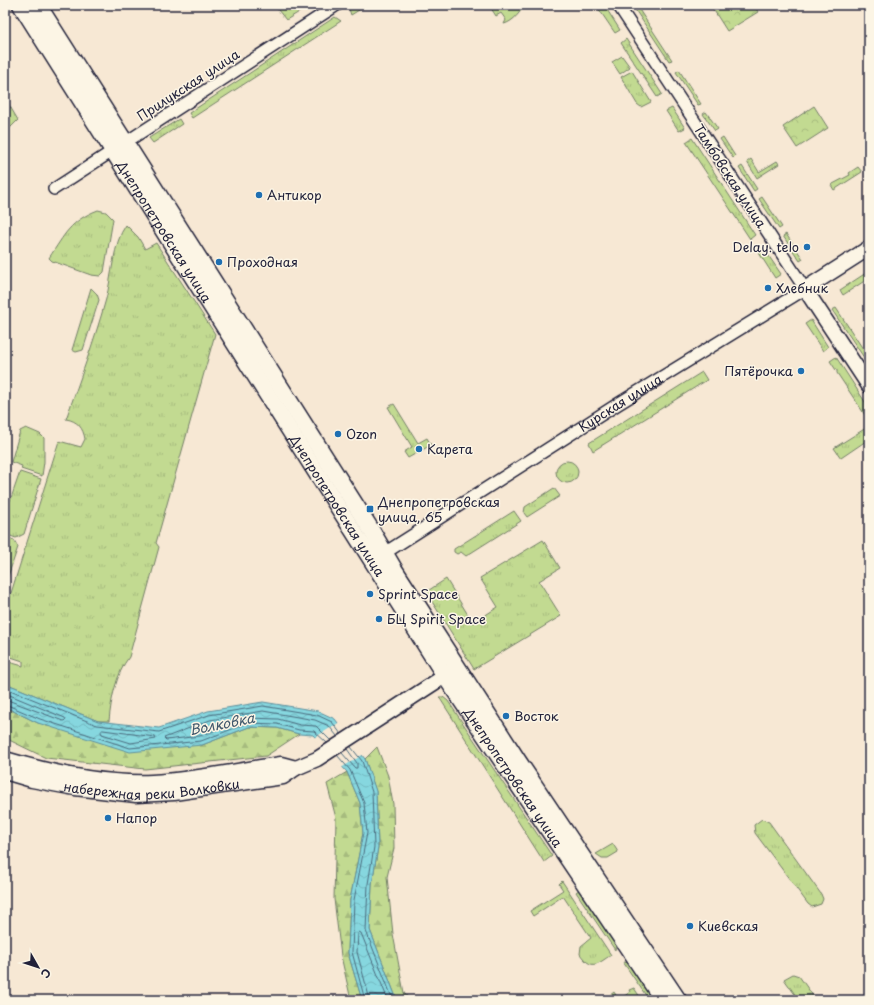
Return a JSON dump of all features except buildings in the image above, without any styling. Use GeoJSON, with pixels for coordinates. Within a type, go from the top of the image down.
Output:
{"type":"FeatureCollection","features":[{"type":"Feature","properties":{"kind":"main road","name":"Днепропетровская улица"},"geometry":{"type":"LineString","coordinates":[[21,5],[118,146],[451,672],[663,1000]]}},
{"type":"Feature","properties":{"kind":"main road","name":"Днепропетровская улица"},"geometry":{"type":"LineString","coordinates":[[38,5],[118,146]]}},
{"type":"Feature","properties":{"kind":"main road","name":"Днепропетровская улица"},"geometry":{"type":"LineString","coordinates":[[451,672],[678,1000]]}},
{"type":"Feature","properties":{"kind":"street","name":"Прилукская улица"},"geometry":{"type":"LineString","coordinates":[[54,189],[118,146],[338,5]]}},
{"type":"Feature","properties":{"kind":"street","name":"Тамбовская улица"},"geometry":{"type":"LineString","coordinates":[[618,5],[869,386]]}},
{"type":"Feature","properties":{"kind":"street","name":"Курская улица"},"geometry":{"type":"LineString","coordinates":[[379,557],[869,248]]}},
{"type":"Feature","properties":{"kind":"street","name":"набережная реки Волковки"},"geometry":{"type":"LineString","coordinates":[[5,772],[32,780],[96,792],[154,795],[283,777],[296,768],[318,759],[451,672]]}},
{"type":"Feature","properties":{"kind":"street","name":"набережная реки Волковки"},"geometry":{"type":"LineString","coordinates":[[5,759],[34,768],[70,775],[136,782],[174,780],[281,764],[296,768]]}},
{"type":"Feature","properties":{"kind":"green space"},"geometry":{"type":"Polygon","coordinates":[[[274,5],[287,5],[290,9],[296,5],[311,5],[286,20],[274,5]]]}},
{"type":"Feature","properties":{"kind":"green space"},"geometry":{"type":"Polygon","coordinates":[[[355,5],[367,5],[351,15],[349,9],[355,5]]]}},
{"type":"Feature","properties":{"kind":"green space"},"geometry":{"type":"Polygon","coordinates":[[[489,5],[523,5],[516,17],[504,24],[506,20],[501,13],[496,16],[489,5]]]}},
{"type":"Feature","properties":{"kind":"green space"},"geometry":{"type":"Polygon","coordinates":[[[596,5],[604,5],[620,30],[615,33],[596,5]]]}},
{"type":"Feature","properties":{"kind":"green space"},"geometry":{"type":"Polygon","coordinates":[[[632,5],[636,5],[672,60],[669,61],[632,5]]]}},
{"type":"Feature","properties":{"kind":"green space"},"geometry":{"type":"Polygon","coordinates":[[[720,5],[754,5],[758,12],[727,31],[713,9],[720,5]]]}},
{"type":"Feature","properties":{"kind":"green space"},"geometry":{"type":"Polygon","coordinates":[[[335,17],[341,21],[192,118],[189,113],[335,17]]]}},
{"type":"Feature","properties":{"kind":"green space"},"geometry":{"type":"Polygon","coordinates":[[[626,39],[662,94],[657,97],[621,43],[626,39]]]}},
{"type":"Feature","properties":{"kind":"green space"},"geometry":{"type":"Polygon","coordinates":[[[622,56],[630,67],[620,74],[612,62],[622,56]]]}},
{"type":"Feature","properties":{"kind":"green space"},"geometry":{"type":"Polygon","coordinates":[[[679,70],[701,104],[698,105],[676,72],[679,70]]]}},
{"type":"Feature","properties":{"kind":"green space"},"geometry":{"type":"Polygon","coordinates":[[[632,71],[651,102],[641,107],[637,104],[621,77],[632,71]]]}},
{"type":"Feature","properties":{"kind":"green space"},"geometry":{"type":"Polygon","coordinates":[[[5,98],[18,120],[8,130],[5,124],[5,98]]]}},
{"type":"Feature","properties":{"kind":"green space"},"geometry":{"type":"Polygon","coordinates":[[[814,106],[828,128],[797,148],[783,127],[814,106]]]}},
{"type":"Feature","properties":{"kind":"green space"},"geometry":{"type":"Polygon","coordinates":[[[672,108],[685,128],[679,131],[666,111],[672,108]]]}},
{"type":"Feature","properties":{"kind":"green space"},"geometry":{"type":"Polygon","coordinates":[[[706,112],[718,129],[715,131],[703,114],[706,112]]]}},
{"type":"Feature","properties":{"kind":"green space"},"geometry":{"type":"Polygon","coordinates":[[[179,119],[182,124],[153,143],[149,138],[179,119]]]}},
{"type":"Feature","properties":{"kind":"green space"},"geometry":{"type":"Polygon","coordinates":[[[723,137],[735,156],[733,158],[720,139],[723,137]]]}},
{"type":"Feature","properties":{"kind":"green space"},"geometry":{"type":"Polygon","coordinates":[[[692,138],[755,235],[750,239],[686,142],[692,138]]]}},
{"type":"Feature","properties":{"kind":"green space"},"geometry":{"type":"Polygon","coordinates":[[[751,159],[759,172],[777,161],[779,164],[757,178],[747,162],[751,159]]]}},
{"type":"Feature","properties":{"kind":"green space"},"geometry":{"type":"Polygon","coordinates":[[[742,166],[757,189],[754,191],[739,168],[742,166]]]}},
{"type":"Feature","properties":{"kind":"green space"},"geometry":{"type":"Polygon","coordinates":[[[858,167],[862,172],[834,190],[831,185],[850,175],[849,173],[858,167]]]}},
{"type":"Feature","properties":{"kind":"green space"},"geometry":{"type":"Polygon","coordinates":[[[762,197],[782,227],[779,229],[759,199],[762,197]]]}},
{"type":"Feature","properties":{"kind":"green space"},"geometry":{"type":"Polygon","coordinates":[[[98,210],[106,212],[113,219],[104,272],[100,276],[91,275],[52,261],[49,258],[69,229],[81,219],[98,210]]]}},
{"type":"Feature","properties":{"kind":"green space"},"geometry":{"type":"Polygon","coordinates":[[[126,225],[138,237],[145,249],[156,243],[215,334],[156,543],[159,547],[129,657],[117,679],[109,721],[98,721],[5,683],[5,661],[23,666],[23,661],[5,655],[5,612],[59,441],[81,447],[85,439],[83,432],[77,423],[66,419],[97,329],[106,299],[118,241],[126,225]]]}},
{"type":"Feature","properties":{"kind":"green space"},"geometry":{"type":"Polygon","coordinates":[[[786,234],[803,259],[800,261],[783,236],[786,234]]]}},
{"type":"Feature","properties":{"kind":"green space"},"geometry":{"type":"Polygon","coordinates":[[[764,249],[781,274],[775,278],[759,253],[764,249]]]}},
{"type":"Feature","properties":{"kind":"green space"},"geometry":{"type":"Polygon","coordinates":[[[869,271],[869,278],[843,295],[840,290],[869,271]]]}},
{"type":"Feature","properties":{"kind":"green space"},"geometry":{"type":"Polygon","coordinates":[[[91,288],[97,294],[99,300],[83,350],[76,352],[72,350],[91,288]]]}},
{"type":"Feature","properties":{"kind":"green space"},"geometry":{"type":"Polygon","coordinates":[[[836,308],[869,358],[869,365],[832,310],[836,308]]]}},
{"type":"Feature","properties":{"kind":"green space"},"geometry":{"type":"Polygon","coordinates":[[[811,320],[828,347],[823,351],[805,324],[811,320]]]}},
{"type":"Feature","properties":{"kind":"green space"},"geometry":{"type":"Polygon","coordinates":[[[836,357],[869,408],[869,412],[865,415],[830,361],[836,357]]]}},
{"type":"Feature","properties":{"kind":"green space"},"geometry":{"type":"Polygon","coordinates":[[[702,372],[707,380],[593,451],[589,443],[702,372]]]}},
{"type":"Feature","properties":{"kind":"green space"},"geometry":{"type":"Polygon","coordinates":[[[394,404],[418,443],[427,438],[431,445],[408,458],[404,452],[412,447],[388,407],[394,404]]]}},
{"type":"Feature","properties":{"kind":"green space"},"geometry":{"type":"Polygon","coordinates":[[[26,428],[40,434],[44,438],[44,462],[42,476],[21,469],[22,466],[11,462],[20,431],[26,428]]]}},
{"type":"Feature","properties":{"kind":"green space"},"geometry":{"type":"Polygon","coordinates":[[[866,428],[869,433],[869,439],[841,458],[834,448],[866,428]]]}},
{"type":"Feature","properties":{"kind":"green space"},"geometry":{"type":"Polygon","coordinates":[[[567,461],[575,464],[578,472],[575,480],[567,483],[559,480],[556,472],[559,464],[567,461]]]}},
{"type":"Feature","properties":{"kind":"green space"},"geometry":{"type":"Polygon","coordinates":[[[20,472],[41,479],[24,534],[16,538],[5,534],[5,500],[10,501],[20,472]]]}},
{"type":"Feature","properties":{"kind":"green space"},"geometry":{"type":"Polygon","coordinates":[[[554,488],[560,496],[527,517],[524,513],[525,507],[554,488]]]}},
{"type":"Feature","properties":{"kind":"green space"},"geometry":{"type":"Polygon","coordinates":[[[514,511],[521,521],[466,556],[461,552],[457,554],[454,552],[454,549],[514,511]]]}},
{"type":"Feature","properties":{"kind":"green space"},"geometry":{"type":"Polygon","coordinates":[[[5,537],[14,540],[18,547],[5,585],[5,537]]]}},
{"type":"Feature","properties":{"kind":"green space"},"geometry":{"type":"Polygon","coordinates":[[[543,540],[560,568],[539,581],[561,616],[474,669],[426,592],[446,579],[473,623],[498,607],[480,578],[543,540]]]}},
{"type":"Feature","properties":{"kind":"green space"},"geometry":{"type":"Polygon","coordinates":[[[439,697],[443,697],[448,701],[552,856],[544,862],[439,697]]]}},
{"type":"Feature","properties":{"kind":"green space"},"geometry":{"type":"Polygon","coordinates":[[[5,707],[38,723],[202,745],[249,727],[277,728],[299,734],[266,756],[145,769],[46,758],[5,738],[5,707]]]}},
{"type":"Feature","properties":{"kind":"green space"},"geometry":{"type":"Polygon","coordinates":[[[377,747],[388,776],[393,804],[394,848],[387,877],[393,934],[404,993],[410,1000],[397,1000],[370,930],[372,884],[378,847],[376,792],[365,759],[377,747]]]}},
{"type":"Feature","properties":{"kind":"green space"},"geometry":{"type":"Polygon","coordinates":[[[347,772],[360,803],[363,833],[350,900],[348,953],[362,1000],[351,1000],[341,956],[334,899],[336,818],[327,784],[347,772]]]}},
{"type":"Feature","properties":{"kind":"green space"},"geometry":{"type":"Polygon","coordinates":[[[762,819],[769,822],[821,894],[823,899],[821,904],[812,907],[808,904],[755,833],[754,825],[762,819]]]}},
{"type":"Feature","properties":{"kind":"green space"},"geometry":{"type":"Polygon","coordinates":[[[613,844],[618,852],[608,858],[602,858],[596,854],[613,844]]]}},
{"type":"Feature","properties":{"kind":"green space"},"geometry":{"type":"Polygon","coordinates":[[[562,881],[611,955],[598,963],[588,963],[580,954],[581,946],[591,938],[563,896],[533,916],[530,911],[563,890],[559,884],[562,881]]]}},
{"type":"Feature","properties":{"kind":"green space"},"geometry":{"type":"Polygon","coordinates":[[[580,889],[616,943],[615,950],[576,892],[580,889]]]}},
{"type":"Feature","properties":{"kind":"green space"},"geometry":{"type":"Polygon","coordinates":[[[623,962],[630,963],[654,1000],[649,1000],[623,962]]]}},
{"type":"Feature","properties":{"kind":"green space"},"geometry":{"type":"Polygon","coordinates":[[[793,974],[799,976],[816,1000],[799,1000],[784,979],[793,974]]]}},
{"type":"Feature","properties":{"kind":"green space"},"geometry":{"type":"Polygon","coordinates":[[[634,988],[642,1000],[619,1000],[630,992],[629,990],[634,988]]]}},
{"type":"Feature","properties":{"kind":"green space"},"geometry":{"type":"Polygon","coordinates":[[[614,992],[619,1000],[611,1000],[609,996],[614,992]]]}},
{"type":"Feature","properties":{"kind":"water","name":"Волковка"},"geometry":{"type":"Polygon","coordinates":[[[5,683],[98,721],[159,728],[208,711],[263,702],[318,711],[335,719],[365,759],[376,791],[378,847],[372,884],[370,930],[397,1000],[362,1000],[348,953],[350,900],[363,833],[360,803],[347,772],[313,735],[299,734],[277,728],[249,727],[202,745],[130,752],[38,723],[5,707],[5,683]]]}},
{"type":"Feature","properties":{"kind":"pier"},"geometry":{"type":"Polygon","coordinates":[[[340,722],[364,754],[341,768],[314,738],[340,722]]]}},
{"type":"Feature","properties":{"kind":"place","name":"Антикор"},"geometry":{"type":"Point","coordinates":[259,195]}},
{"type":"Feature","properties":{"kind":"place","name":"Delay. telo"},"geometry":{"type":"Point","coordinates":[807,247]}},
{"type":"Feature","properties":{"kind":"place","name":"Проходная"},"geometry":{"type":"Point","coordinates":[219,262]}},
{"type":"Feature","properties":{"kind":"place","name":"Хлебник"},"geometry":{"type":"Point","coordinates":[768,288]}},
{"type":"Feature","properties":{"kind":"place","name":"Пятёрочка"},"geometry":{"type":"Point","coordinates":[801,371]}},
{"type":"Feature","properties":{"kind":"place","name":"Ozon"},"geometry":{"type":"Point","coordinates":[338,434]}},
{"type":"Feature","properties":{"kind":"place","name":"Карета"},"geometry":{"type":"Point","coordinates":[419,449]}},
{"type":"Feature","properties":{"kind":"place","name":"Днепропетровская улица, 65"},"geometry":{"type":"Point","coordinates":[370,509]}},
{"type":"Feature","properties":{"kind":"place","name":"Sprint Space"},"geometry":{"type":"Point","coordinates":[370,594]}},
{"type":"Feature","properties":{"kind":"place","name":"БЦ Spirit Space"},"geometry":{"type":"Point","coordinates":[379,619]}},
{"type":"Feature","properties":{"kind":"place","name":"Восток"},"geometry":{"type":"Point","coordinates":[506,716]}},
{"type":"Feature","properties":{"kind":"place","name":"Напор"},"geometry":{"type":"Point","coordinates":[108,818]}},
{"type":"Feature","properties":{"kind":"place","name":"Киевская"},"geometry":{"type":"Point","coordinates":[690,926]}}]}
